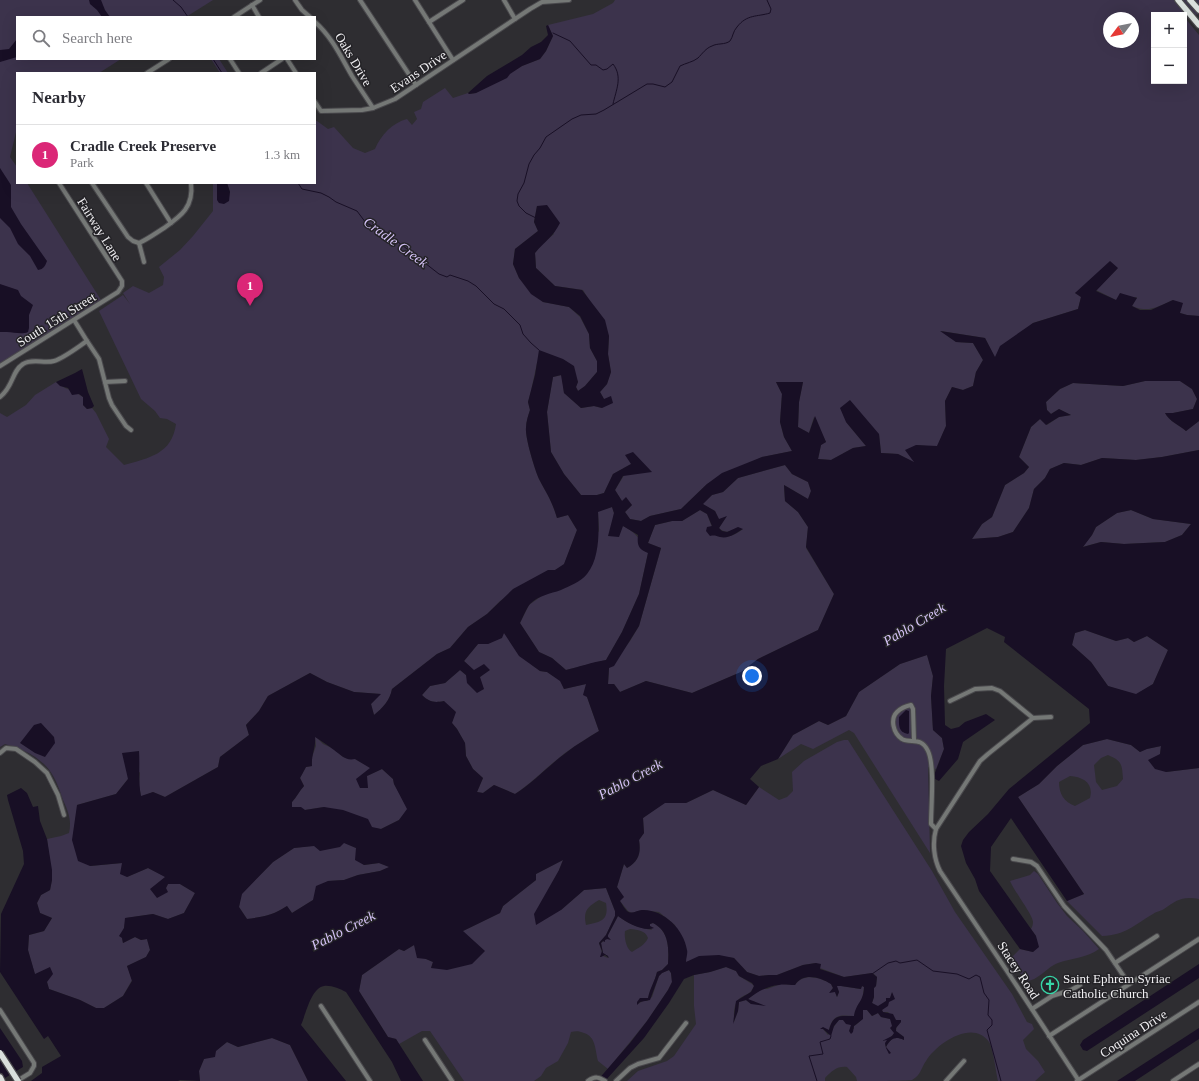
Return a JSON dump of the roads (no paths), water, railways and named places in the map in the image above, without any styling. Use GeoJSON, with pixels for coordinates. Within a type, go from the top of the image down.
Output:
{"type":"FeatureCollection","features":[{"type":"Feature","properties":{"kind":"highway"},"geometry":{"type":"LineString","coordinates":[[1178,0],[1198,23]]}},
{"type":"Feature","properties":{"kind":"highway"},"geometry":{"type":"LineString","coordinates":[[1190,0],[1199,10]]}},
{"type":"Feature","properties":{"kind":"highway"},"geometry":{"type":"LineString","coordinates":[[0,1053],[17,1081]]}},
{"type":"Feature","properties":{"kind":"street"},"geometry":{"type":"LineString","coordinates":[[236,16],[260,0]]}},
{"type":"Feature","properties":{"kind":"street"},"geometry":{"type":"LineString","coordinates":[[295,0],[302,10],[309,16]]}},
{"type":"Feature","properties":{"kind":"street"},"geometry":{"type":"LineString","coordinates":[[360,0],[416,85]]}},
{"type":"Feature","properties":{"kind":"street"},"geometry":{"type":"LineString","coordinates":[[415,0],[453,60]]}},
{"type":"Feature","properties":{"kind":"street"},"geometry":{"type":"LineString","coordinates":[[429,22],[463,0]]}},
{"type":"Feature","properties":{"kind":"street"},"geometry":{"type":"LineString","coordinates":[[504,0],[515,19]]}},
{"type":"Feature","properties":{"kind":"street","name":"Evans Drive"},"geometry":{"type":"LineString","coordinates":[[316,104],[321,111],[362,110],[373,108],[395,99],[542,2],[568,0]]}},
{"type":"Feature","properties":{"kind":"street"},"geometry":{"type":"LineString","coordinates":[[252,5],[258,16]]}},
{"type":"Feature","properties":{"kind":"street","name":"Oaks Drive"},"geometry":{"type":"LineString","coordinates":[[316,23],[333,41],[352,77],[373,108]]}},
{"type":"Feature","properties":{"kind":"street"},"geometry":{"type":"LineString","coordinates":[[149,72],[167,60]]}},
{"type":"Feature","properties":{"kind":"street"},"geometry":{"type":"LineString","coordinates":[[231,60],[238,72]]}},
{"type":"Feature","properties":{"kind":"street"},"geometry":{"type":"LineString","coordinates":[[262,72],[280,60]]}},
{"type":"Feature","properties":{"kind":"street"},"geometry":{"type":"LineString","coordinates":[[288,60],[295,72]]}},
{"type":"Feature","properties":{"kind":"street","name":"Fairway Lane"},"geometry":{"type":"LineString","coordinates":[[60,184],[122,282],[122,287]]}},
{"type":"Feature","properties":{"kind":"street"},"geometry":{"type":"LineString","coordinates":[[93,184],[128,237],[139,243],[150,237],[184,212],[190,200],[191,184]]}},
{"type":"Feature","properties":{"kind":"street"},"geometry":{"type":"LineString","coordinates":[[147,184],[171,222]]}},
{"type":"Feature","properties":{"kind":"street"},"geometry":{"type":"LineString","coordinates":[[139,243],[144,262]]}},
{"type":"Feature","properties":{"kind":"street","name":"South 15th Street"},"geometry":{"type":"LineString","coordinates":[[0,366],[118,292],[122,287]]}},
{"type":"Feature","properties":{"kind":"street"},"geometry":{"type":"LineString","coordinates":[[74,320],[99,359],[112,405],[126,426],[131,430]]}},
{"type":"Feature","properties":{"kind":"street"},"geometry":{"type":"LineString","coordinates":[[0,397],[8,389],[15,374],[23,364],[30,362],[56,361],[87,341]]}},
{"type":"Feature","properties":{"kind":"street"},"geometry":{"type":"LineString","coordinates":[[105,382],[125,381]]}},
{"type":"Feature","properties":{"kind":"street"},"geometry":{"type":"LineString","coordinates":[[950,701],[975,689],[992,688],[1000,691],[1032,718]]}},
{"type":"Feature","properties":{"kind":"street"},"geometry":{"type":"LineString","coordinates":[[914,740],[913,710],[911,706],[906,706],[896,713],[893,721],[894,728],[896,734],[902,739],[914,740],[924,744],[928,750],[931,761],[931,824],[936,829],[980,761],[1032,718],[1051,716]]}},
{"type":"Feature","properties":{"kind":"street"},"geometry":{"type":"LineString","coordinates":[[0,752],[6,748],[16,749],[36,762],[48,773],[58,795],[64,815]]}},
{"type":"Feature","properties":{"kind":"street","name":"Stacey Road"},"geometry":{"type":"LineString","coordinates":[[936,829],[934,833],[935,858],[940,872],[1032,1009],[1078,1081]]}},
{"type":"Feature","properties":{"kind":"street"},"geometry":{"type":"LineString","coordinates":[[1013,859],[1031,862],[1037,866],[1064,906],[1099,942],[1129,984]]}},
{"type":"Feature","properties":{"kind":"street"},"geometry":{"type":"LineString","coordinates":[[1115,963],[1156,936]]}},
{"type":"Feature","properties":{"kind":"street"},"geometry":{"type":"LineString","coordinates":[[1049,1036],[1199,939]]}},
{"type":"Feature","properties":{"kind":"street"},"geometry":{"type":"LineString","coordinates":[[1032,1009],[1052,996],[1071,990],[1080,985]]}},
{"type":"Feature","properties":{"kind":"street","name":"Coquina Drive"},"geometry":{"type":"LineString","coordinates":[[1078,1081],[1199,1002]]}},
{"type":"Feature","properties":{"kind":"street"},"geometry":{"type":"LineString","coordinates":[[322,1006],[370,1081]]}},
{"type":"Feature","properties":{"kind":"street"},"geometry":{"type":"LineString","coordinates":[[0,1010],[34,1063],[30,1073],[17,1081]]}},
{"type":"Feature","properties":{"kind":"street"},"geometry":{"type":"LineString","coordinates":[[616,1081],[630,1068],[659,1058],[686,1023]]}},
{"type":"Feature","properties":{"kind":"street"},"geometry":{"type":"LineString","coordinates":[[425,1040],[452,1081]]}},
{"type":"Feature","properties":{"kind":"street"},"geometry":{"type":"LineString","coordinates":[[946,1081],[964,1061]]}},
{"type":"Feature","properties":{"kind":"street"},"geometry":{"type":"LineString","coordinates":[[1173,1081],[1199,1064]]}},
{"type":"Feature","properties":{"kind":"street"},"geometry":{"type":"LineString","coordinates":[[588,1081],[599,1077],[605,1081]]}},
{"type":"Feature","properties":{"kind":"water"},"geometry":{"type":"Polygon","coordinates":[[[89,0],[101,0],[109,16],[101,16],[90,4],[89,0]]]}},
{"type":"Feature","properties":{"kind":"water"},"geometry":{"type":"Polygon","coordinates":[[[548,25],[553,36],[546,51],[540,59],[522,66],[510,74],[507,78],[476,93],[468,93],[487,76],[541,42],[548,35],[546,26],[548,25]]]}},
{"type":"Feature","properties":{"kind":"water"},"geometry":{"type":"Polygon","coordinates":[[[16,40],[16,57],[0,62],[0,50],[9,49],[16,40]]]}},
{"type":"Feature","properties":{"kind":"water"},"geometry":{"type":"Polygon","coordinates":[[[0,168],[11,185],[11,207],[47,261],[42,269],[38,270],[30,256],[18,244],[10,228],[0,218],[0,168]]]}},
{"type":"Feature","properties":{"kind":"water"},"geometry":{"type":"Polygon","coordinates":[[[217,184],[227,184],[230,192],[229,201],[224,204],[219,203],[217,200],[217,184]]]}},
{"type":"Feature","properties":{"kind":"water","name":"Pablo Creek"},"geometry":{"type":"Polygon","coordinates":[[[547,205],[560,223],[552,235],[535,253],[536,268],[555,286],[582,290],[605,320],[609,336],[608,354],[611,372],[607,384],[600,392],[604,399],[611,396],[613,403],[602,408],[594,406],[581,408],[564,393],[561,375],[553,377],[547,412],[551,452],[564,474],[581,495],[597,495],[604,493],[613,474],[631,464],[625,455],[633,452],[652,472],[623,476],[615,490],[622,501],[626,497],[632,505],[625,512],[630,519],[641,521],[650,516],[681,509],[707,484],[722,473],[762,457],[792,451],[784,437],[780,422],[782,394],[776,382],[803,382],[799,402],[798,427],[809,433],[815,416],[826,442],[821,445],[818,459],[831,460],[853,448],[866,446],[846,422],[840,408],[850,400],[879,434],[881,453],[898,454],[914,462],[905,450],[916,445],[937,446],[946,426],[945,401],[952,387],[963,390],[973,386],[976,372],[983,360],[973,343],[956,342],[940,331],[985,338],[995,357],[1000,346],[1033,323],[1078,309],[1081,297],[1075,293],[1110,261],[1118,268],[1096,291],[1116,300],[1120,293],[1137,298],[1132,306],[1140,310],[1151,310],[1173,300],[1183,303],[1180,313],[1199,316],[1199,421],[1186,431],[1172,421],[1165,413],[1193,409],[1197,399],[1192,389],[1180,381],[1145,381],[1123,386],[1073,383],[1060,389],[1046,402],[1047,410],[1051,414],[1059,409],[1071,415],[1059,417],[1046,425],[1040,419],[1031,427],[1019,457],[1029,467],[1024,473],[1005,485],[992,517],[982,524],[972,539],[998,537],[1013,532],[1029,508],[1034,489],[1045,478],[1050,469],[1064,463],[1081,465],[1102,458],[1136,460],[1199,450],[1199,768],[1166,772],[1155,769],[1148,760],[1160,754],[1161,746],[1140,752],[1131,745],[1107,739],[1083,745],[1057,766],[1039,784],[1018,797],[1084,894],[1067,901],[1011,818],[991,847],[990,871],[1036,936],[1039,947],[1033,952],[1020,949],[979,891],[975,879],[966,863],[961,846],[963,840],[969,832],[988,814],[1009,789],[1090,723],[1089,709],[1004,642],[1005,637],[987,628],[946,649],[944,686],[945,725],[951,729],[959,727],[965,722],[986,714],[995,720],[963,742],[958,759],[939,781],[933,778],[944,749],[942,738],[933,730],[931,696],[933,676],[927,655],[900,664],[859,692],[846,716],[828,725],[819,721],[793,735],[778,759],[761,766],[750,779],[759,787],[746,805],[713,790],[686,803],[665,803],[643,818],[644,833],[639,840],[640,849],[637,859],[627,868],[624,864],[617,887],[624,897],[620,901],[627,911],[631,913],[642,910],[650,911],[665,917],[671,922],[682,935],[685,942],[687,951],[686,962],[699,956],[719,955],[734,958],[747,972],[759,976],[777,975],[803,965],[816,963],[821,964],[820,969],[844,977],[872,973],[877,977],[872,1003],[878,1006],[886,1001],[886,998],[890,998],[892,992],[895,999],[889,1002],[888,1006],[882,1010],[883,1012],[893,1014],[896,1020],[901,1020],[896,1028],[896,1031],[904,1037],[904,1040],[896,1038],[892,1040],[886,1047],[891,1053],[889,1054],[886,1048],[885,1043],[887,1040],[882,1041],[892,1036],[894,1033],[890,1028],[892,1026],[890,1019],[881,1017],[878,1013],[872,1016],[867,1010],[863,1010],[863,1019],[854,1026],[851,1034],[849,1031],[851,1025],[846,1024],[843,1020],[839,1020],[834,1026],[831,1036],[823,1029],[820,1029],[823,1027],[829,1030],[833,1021],[838,1017],[854,1016],[856,1008],[863,996],[864,987],[862,986],[861,989],[837,986],[839,992],[837,997],[835,992],[829,993],[833,988],[831,984],[822,979],[807,977],[802,978],[795,985],[783,985],[766,988],[748,999],[766,1006],[751,1004],[746,1000],[739,1002],[738,1011],[733,1024],[736,1001],[751,992],[754,986],[752,983],[739,976],[736,971],[726,967],[684,979],[644,1038],[605,1081],[597,1081],[630,1043],[668,990],[672,982],[671,973],[669,970],[659,976],[650,1000],[640,1002],[637,1005],[640,998],[648,998],[657,972],[662,970],[668,964],[668,946],[665,935],[658,926],[653,923],[650,924],[650,926],[654,928],[645,929],[631,924],[618,916],[608,935],[611,940],[607,939],[605,942],[603,941],[601,943],[603,953],[609,958],[605,955],[600,957],[602,951],[599,943],[606,935],[615,916],[615,911],[606,888],[584,890],[561,910],[536,925],[534,914],[559,870],[563,860],[536,874],[536,880],[503,906],[500,913],[463,931],[485,951],[472,964],[447,970],[431,968],[433,962],[426,959],[417,958],[414,945],[404,951],[399,949],[362,975],[359,991],[388,1037],[396,1039],[423,1081],[401,1081],[392,1062],[346,992],[324,986],[319,988],[312,996],[301,1025],[346,1081],[308,1081],[290,1045],[272,1038],[238,1047],[227,1042],[216,1051],[215,1057],[204,1059],[199,1071],[200,1081],[31,1081],[42,1073],[42,1067],[61,1056],[48,1036],[44,1039],[0,972],[1,914],[24,864],[23,851],[7,795],[21,788],[27,793],[33,807],[38,806],[40,821],[47,839],[52,870],[50,890],[41,895],[37,903],[40,913],[52,918],[44,931],[29,935],[28,950],[35,974],[50,967],[53,974],[47,982],[49,989],[80,1000],[96,1008],[104,1008],[123,996],[132,981],[127,966],[146,957],[150,950],[147,939],[141,940],[135,937],[123,943],[122,938],[119,936],[124,928],[125,918],[153,914],[168,919],[184,913],[195,893],[180,884],[168,884],[166,888],[168,892],[157,898],[150,889],[165,877],[148,868],[127,877],[120,874],[122,863],[90,866],[78,861],[72,840],[77,805],[116,794],[128,779],[122,753],[139,751],[139,780],[141,796],[153,792],[165,797],[218,767],[220,757],[249,735],[246,725],[259,711],[268,696],[310,673],[327,682],[354,692],[381,694],[371,704],[374,715],[386,704],[392,689],[437,654],[450,648],[468,627],[487,614],[513,589],[548,570],[555,570],[564,564],[577,530],[568,515],[557,518],[551,502],[537,475],[526,433],[526,424],[530,410],[528,402],[535,375],[539,350],[563,359],[574,366],[578,382],[576,387],[578,391],[585,386],[597,372],[597,361],[590,348],[589,334],[580,316],[569,307],[543,302],[531,294],[519,278],[513,264],[515,249],[538,231],[534,222],[537,206],[547,205]],[[785,465],[738,478],[723,492],[712,495],[703,504],[715,511],[719,519],[727,516],[719,528],[722,531],[727,532],[738,527],[743,529],[732,535],[726,537],[710,536],[706,531],[707,527],[712,526],[707,514],[700,510],[682,521],[672,521],[655,525],[648,543],[661,548],[639,626],[614,666],[609,668],[608,684],[614,684],[620,692],[646,681],[692,693],[741,672],[758,659],[818,630],[834,594],[806,547],[808,527],[798,512],[785,501],[784,485],[808,499],[811,491],[808,482],[792,474],[785,465]],[[612,507],[598,512],[598,544],[594,560],[587,574],[575,584],[533,601],[527,608],[520,623],[539,652],[552,658],[566,670],[606,660],[622,632],[639,594],[648,553],[642,550],[639,546],[638,535],[623,526],[619,537],[608,536],[614,513],[612,507]],[[1131,510],[1117,513],[1096,527],[1083,547],[1101,542],[1124,544],[1165,542],[1182,535],[1191,524],[1153,519],[1131,510]],[[1085,630],[1075,633],[1072,645],[1091,662],[1108,686],[1136,694],[1153,684],[1168,650],[1147,636],[1134,642],[1128,638],[1116,641],[1085,630]],[[504,633],[502,638],[488,644],[478,644],[464,661],[474,670],[484,664],[490,670],[480,677],[484,689],[477,693],[467,683],[466,675],[460,670],[445,683],[430,686],[422,695],[432,701],[444,701],[456,712],[452,723],[465,743],[466,756],[473,769],[483,778],[477,792],[483,793],[494,785],[515,794],[571,749],[599,731],[587,697],[583,695],[586,684],[564,689],[560,681],[547,672],[540,671],[519,656],[504,633]],[[315,737],[312,766],[306,767],[300,778],[304,786],[292,802],[292,807],[301,807],[305,810],[324,807],[343,810],[368,819],[372,827],[381,829],[399,820],[407,809],[394,784],[393,779],[382,769],[367,776],[368,788],[360,788],[356,779],[370,768],[355,759],[343,757],[315,737]],[[344,843],[340,847],[320,851],[314,846],[294,848],[273,862],[242,894],[239,907],[247,919],[268,915],[287,906],[292,913],[313,900],[316,886],[328,881],[344,880],[358,875],[380,871],[389,867],[379,863],[364,865],[355,860],[356,848],[344,843]]]}},
{"type":"Feature","properties":{"kind":"water"},"geometry":{"type":"Polygon","coordinates":[[[0,284],[18,290],[21,296],[33,305],[29,315],[28,332],[0,332],[0,284]]]}},
{"type":"Feature","properties":{"kind":"water"},"geometry":{"type":"Polygon","coordinates":[[[82,369],[88,392],[94,406],[87,409],[83,405],[83,397],[79,394],[72,395],[68,388],[60,386],[56,382],[82,369]]]}},
{"type":"Feature","properties":{"kind":"water"},"geometry":{"type":"Polygon","coordinates":[[[906,710],[909,711],[908,734],[902,732],[899,725],[899,717],[906,710]]]}},
{"type":"Feature","properties":{"kind":"water"},"geometry":{"type":"Polygon","coordinates":[[[41,723],[54,737],[55,743],[45,757],[35,753],[20,743],[34,725],[41,723]]]}},
{"type":"Feature","properties":{"kind":"water"},"geometry":{"type":"Polygon","coordinates":[[[1199,964],[1199,978],[1087,1051],[1083,1050],[1080,1045],[1083,1040],[1199,964]]]}},
{"type":"Feature","properties":{"kind":"water"},"geometry":{"type":"Polygon","coordinates":[[[0,1028],[22,1061],[23,1067],[0,1081],[0,1028]]]}},
{"type":"Feature","properties":{"kind":"water"},"geometry":{"type":"Polygon","coordinates":[[[1199,1028],[1199,1039],[1135,1081],[1117,1081],[1199,1028]]]}},
{"type":"Feature","properties":{"kind":"waterway","name":"Cradle Creek"},"geometry":{"type":"LineString","coordinates":[[173,0],[181,7],[187,16]]}},
{"type":"Feature","properties":{"kind":"waterway"},"geometry":{"type":"LineString","coordinates":[[536,218],[526,213],[519,206],[517,201],[518,194],[524,183],[529,164],[546,137],[572,119],[581,115],[596,114],[647,84],[665,87],[672,82],[680,66],[698,58],[710,47],[730,41],[736,29],[745,20],[770,13],[771,9],[767,0]]}},
{"type":"Feature","properties":{"kind":"waterway"},"geometry":{"type":"LineString","coordinates":[[553,33],[570,41],[591,65],[596,65],[603,70],[607,69],[613,64],[618,74],[617,89],[613,104]]}},
{"type":"Feature","properties":{"kind":"waterway","name":"Cradle Creek"},"geometry":{"type":"LineString","coordinates":[[214,60],[221,72]]}},
{"type":"Feature","properties":{"kind":"waterway","name":"Cradle Creek"},"geometry":{"type":"LineString","coordinates":[[299,184],[302,189],[321,193],[336,202],[357,211],[366,223],[384,231],[439,274],[447,277],[450,275],[468,281],[476,286],[494,304],[504,309],[520,325],[523,334],[539,350]]}},
{"type":"Feature","properties":{"kind":"waterway"},"geometry":{"type":"LineString","coordinates":[[872,974],[888,963],[896,961],[900,963],[917,960],[933,971],[957,974],[969,979],[976,975],[980,977],[984,993],[989,1000],[988,1015],[992,1020],[992,1025],[987,1030],[1001,1081]]}},
{"type":"Feature","properties":{"kind":"waterway"},"geometry":{"type":"LineString","coordinates":[[817,1081],[809,1056],[823,1054],[820,1042],[830,1039],[831,1036]]}},
{"type":"Feature","properties":{"kind":"place","name":"Cradle Creek Preserve"},"geometry":{"type":"Point","coordinates":[250,306]}},
{"type":"Feature","properties":{"kind":"place","name":"Saint Ephrem Syriac Catholic Church"},"geometry":{"type":"Point","coordinates":[1050,985]}}]}
